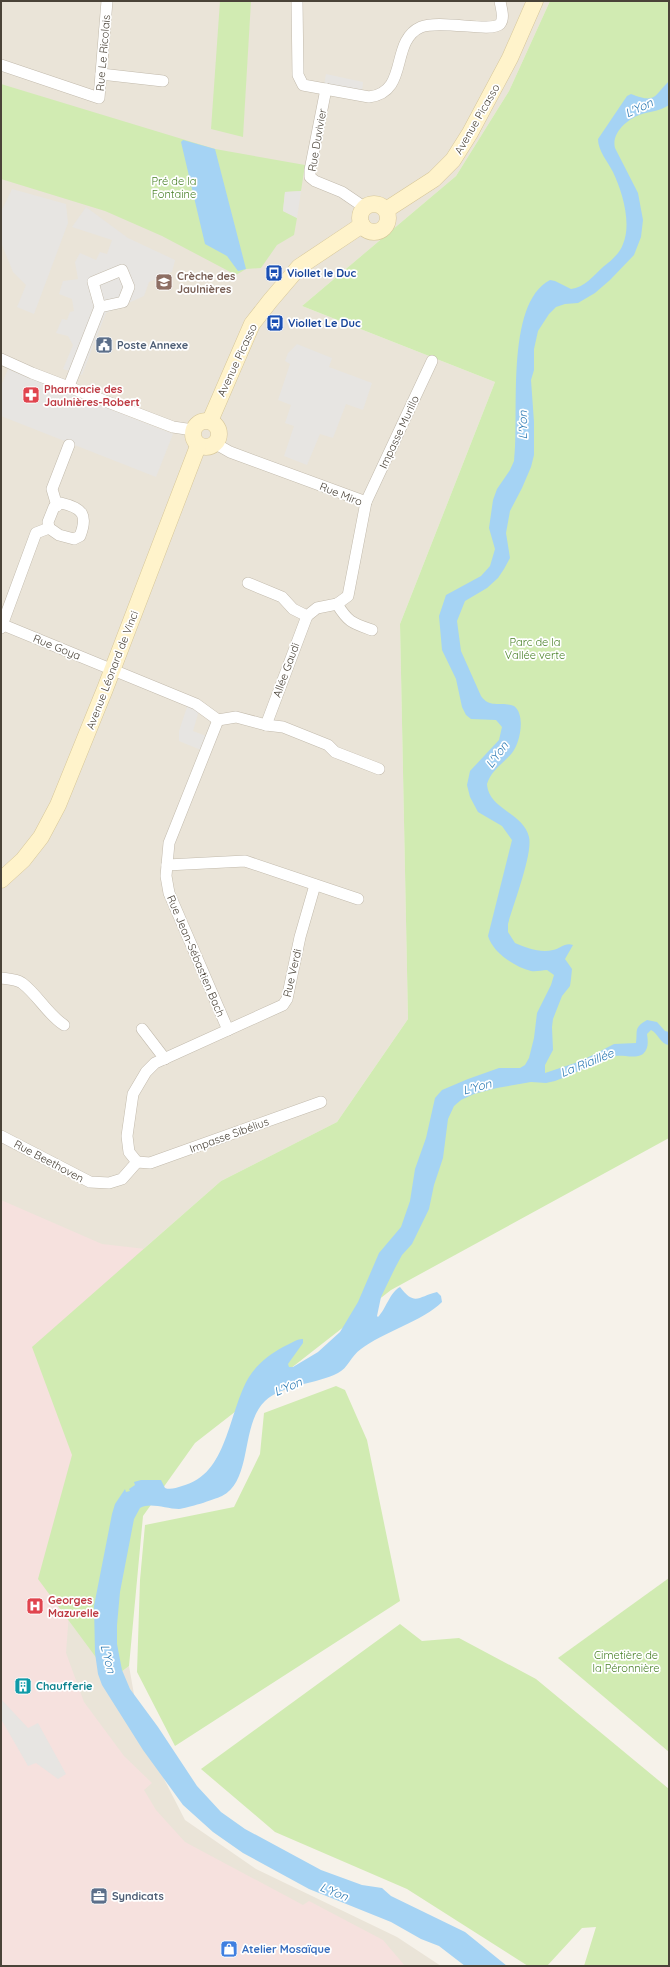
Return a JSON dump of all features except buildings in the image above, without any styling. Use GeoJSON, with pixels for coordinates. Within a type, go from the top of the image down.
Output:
{"type":"FeatureCollection","features":[{"type":"Feature","properties":{"kind":"street","name":"Rue Le Ricolais"},"geometry":{"type":"LineString","coordinates":[[1,65],[99,98],[107,1]]}},
{"type":"Feature","properties":{"kind":"street"},"geometry":{"type":"LineString","coordinates":[[297,1],[298,75],[303,85],[370,97],[379,96],[392,86],[408,36],[422,27],[444,24],[487,28],[497,26],[502,20],[503,16],[500,1]]}},
{"type":"Feature","properties":{"kind":"street","name":"Avenue Picasso"},"geometry":{"type":"LineString","coordinates":[[386,210],[434,179],[453,160],[470,133],[510,58],[535,1]]}},
{"type":"Feature","properties":{"kind":"street"},"geometry":{"type":"LineString","coordinates":[[101,74],[163,81]]}},
{"type":"Feature","properties":{"kind":"street","name":"Rue Duvivier"},"geometry":{"type":"LineString","coordinates":[[326,90],[310,170],[310,177],[315,181],[342,192],[364,207]]}},
{"type":"Feature","properties":{"kind":"street"},"geometry":{"type":"LineString","coordinates":[[370,204],[376,204],[386,210],[388,223],[383,229],[377,232],[370,232],[362,225],[360,213],[364,207],[370,204]]}},
{"type":"Feature","properties":{"kind":"street","name":"Avenue Picasso"},"geometry":{"type":"LineString","coordinates":[[210,421],[249,330],[270,301],[300,267],[362,225]]}},
{"type":"Feature","properties":{"kind":"street"},"geometry":{"type":"LineString","coordinates":[[69,386],[100,308]]}},
{"type":"Feature","properties":{"kind":"street"},"geometry":{"type":"LineString","coordinates":[[1,359],[32,373],[173,427],[193,430]]}},
{"type":"Feature","properties":{"kind":"street","name":"Impasse Murillo"},"geometry":{"type":"LineString","coordinates":[[366,502],[432,361]]}},
{"type":"Feature","properties":{"kind":"street"},"geometry":{"type":"LineString","coordinates":[[203,421],[210,421],[218,427],[220,433],[216,444],[204,448],[198,446],[193,436],[193,430],[197,424],[203,421]]}},
{"type":"Feature","properties":{"kind":"street","name":"Rue Miro"},"geometry":{"type":"LineString","coordinates":[[216,444],[230,452],[366,502],[348,596],[337,604]]}},
{"type":"Feature","properties":{"kind":"street"},"geometry":{"type":"LineString","coordinates":[[57,506],[52,489],[69,445]]}},
{"type":"Feature","properties":{"kind":"street","name":"Avenue Léonard de Vinci"},"geometry":{"type":"LineString","coordinates":[[1,880],[23,860],[41,837],[56,810],[112,670],[198,446]]}},
{"type":"Feature","properties":{"kind":"street"},"geometry":{"type":"LineString","coordinates":[[62,503],[82,511],[84,527],[80,536],[74,539],[59,535],[49,528],[51,514],[54,507],[62,503]]}},
{"type":"Feature","properties":{"kind":"street"},"geometry":{"type":"LineString","coordinates":[[2,626],[36,533],[49,528]]}},
{"type":"Feature","properties":{"kind":"street"},"geometry":{"type":"LineString","coordinates":[[248,583],[282,597],[293,609],[306,616],[317,608],[337,604],[345,618],[351,623],[372,630]]}},
{"type":"Feature","properties":{"kind":"street","name":"Allée Gaudi"},"geometry":{"type":"LineString","coordinates":[[266,725],[306,616]]}},
{"type":"Feature","properties":{"kind":"street","name":"Rue Goya"},"geometry":{"type":"LineString","coordinates":[[2,626],[112,670]]}},
{"type":"Feature","properties":{"kind":"street"},"geometry":{"type":"LineString","coordinates":[[112,670],[196,704],[218,720],[236,717],[266,725],[283,727],[328,745],[335,752],[379,769]]}},
{"type":"Feature","properties":{"kind":"street","name":"Rue Jean-Sébastien Bach"},"geometry":{"type":"LineString","coordinates":[[218,720],[169,843],[166,876],[169,893],[228,1030]]}},
{"type":"Feature","properties":{"kind":"street"},"geometry":{"type":"LineString","coordinates":[[167,865],[245,861],[358,900]]}},
{"type":"Feature","properties":{"kind":"street","name":"Rue Verdi"},"geometry":{"type":"LineString","coordinates":[[137,1162],[129,1152],[127,1136],[133,1094],[146,1072],[156,1063],[283,1005],[287,999],[300,940],[315,885]]}},
{"type":"Feature","properties":{"kind":"street"},"geometry":{"type":"LineString","coordinates":[[1,978],[13,979],[22,982],[56,1020],[64,1025]]}},
{"type":"Feature","properties":{"kind":"street"},"geometry":{"type":"LineString","coordinates":[[142,1029],[165,1059]]}},
{"type":"Feature","properties":{"kind":"street","name":"Impasse Sibélius"},"geometry":{"type":"LineString","coordinates":[[137,1162],[150,1163],[321,1102]]}},
{"type":"Feature","properties":{"kind":"street","name":"Rue Beethoven"},"geometry":{"type":"LineString","coordinates":[[1,1136],[90,1182],[108,1183],[122,1179],[137,1162]]}},
{"type":"Feature","properties":{"kind":"shaded area"},"geometry":{"type":"Polygon","coordinates":[[[1,1],[550,1],[509,91],[456,176],[302,306],[495,382],[400,624],[408,1019],[337,1122],[221,1181],[32,1347],[112,1679],[129,1666],[141,1734],[185,1820],[256,1869],[397,1937],[441,1966],[1,1966],[1,1]]]}},
{"type":"Feature","properties":{"kind":"shaded area"},"geometry":{"type":"Polygon","coordinates":[[[326,74],[363,82],[362,92],[324,85],[326,74]]]}},
{"type":"Feature","properties":{"kind":"shaded area"},"geometry":{"type":"Polygon","coordinates":[[[12,189],[66,204],[68,223],[34,314],[17,307],[26,285],[13,272],[2,245],[1,212],[12,189]]]}},
{"type":"Feature","properties":{"kind":"shaded area"},"geometry":{"type":"Polygon","coordinates":[[[301,191],[297,218],[283,211],[285,192],[301,191]]]}},
{"type":"Feature","properties":{"kind":"shaded area"},"geometry":{"type":"Polygon","coordinates":[[[86,207],[128,238],[175,260],[172,272],[149,282],[144,296],[106,313],[82,375],[63,369],[73,345],[68,336],[56,333],[62,319],[67,320],[70,312],[74,311],[72,299],[59,294],[63,281],[78,279],[75,262],[80,253],[96,260],[100,252],[107,254],[112,240],[72,227],[86,207]]]}},
{"type":"Feature","properties":{"kind":"shaded area"},"geometry":{"type":"Polygon","coordinates":[[[297,344],[332,358],[329,367],[372,383],[363,410],[346,404],[333,438],[320,434],[307,465],[284,456],[294,426],[285,423],[291,405],[278,400],[290,364],[285,361],[288,353],[297,344]]]}},
{"type":"Feature","properties":{"kind":"shaded area"},"geometry":{"type":"Polygon","coordinates":[[[8,369],[173,434],[156,477],[1,416],[1,386],[8,369]]]}},
{"type":"Feature","properties":{"kind":"shaded area"},"geometry":{"type":"Polygon","coordinates":[[[189,701],[200,707],[193,731],[206,736],[201,750],[179,741],[179,731],[189,701]]]}},
{"type":"Feature","properties":{"kind":"shaded area","name":"Georges Mazurelle"},"geometry":{"type":"Polygon","coordinates":[[[1,1200],[102,1244],[163,1251],[73,1559],[66,1653],[84,1702],[124,1756],[152,1783],[144,1790],[156,1810],[185,1842],[303,1905],[309,1901],[383,1940],[405,1966],[1,1966],[1,1200]]]}},
{"type":"Feature","properties":{"kind":"shaded area"},"geometry":{"type":"Polygon","coordinates":[[[1,1699],[28,1728],[38,1723],[66,1774],[58,1779],[36,1763],[28,1766],[1,1719],[1,1699]]]}},
{"type":"Feature","properties":{"kind":"green space"},"geometry":{"type":"Polygon","coordinates":[[[220,1],[251,1],[243,137],[211,129],[220,1]]]}},
{"type":"Feature","properties":{"kind":"green space","name":"Parc de la Vallée verte"},"geometry":{"type":"Polygon","coordinates":[[[550,1],[669,1],[669,1138],[391,1290],[195,1443],[143,1516],[129,1666],[112,1679],[38,1579],[72,1455],[32,1347],[221,1181],[337,1122],[408,1019],[400,624],[495,382],[302,306],[456,176],[509,91],[550,1]]]}},
{"type":"Feature","properties":{"kind":"green space","name":"Pré de la Fontaine"},"geometry":{"type":"Polygon","coordinates":[[[1,84],[215,149],[305,165],[301,191],[285,192],[283,211],[297,218],[294,235],[277,245],[261,268],[246,269],[236,275],[162,236],[105,211],[1,179],[1,84]]]}},
{"type":"Feature","properties":{"kind":"green space"},"geometry":{"type":"Polygon","coordinates":[[[336,1386],[345,1390],[367,1440],[400,1601],[175,1746],[137,1672],[140,1580],[145,1525],[234,1507],[260,1454],[264,1413],[336,1386]]]}},
{"type":"Feature","properties":{"kind":"green space","name":"Cimetière de la Péronnière"},"geometry":{"type":"Polygon","coordinates":[[[669,1578],[669,1752],[558,1658],[669,1578]]]}},
{"type":"Feature","properties":{"kind":"green space"},"geometry":{"type":"Polygon","coordinates":[[[400,1624],[422,1641],[459,1638],[536,1679],[669,1789],[669,1966],[584,1966],[596,1927],[582,1928],[547,1966],[528,1966],[407,1889],[275,1832],[201,1769],[400,1624]]]}},
{"type":"Feature","properties":{"kind":"water"},"geometry":{"type":"Polygon","coordinates":[[[669,81],[669,105],[662,109],[637,116],[627,122],[618,131],[614,142],[615,148],[638,193],[643,220],[641,237],[634,255],[595,293],[578,303],[565,304],[556,307],[549,314],[538,331],[534,349],[534,370],[531,380],[534,422],[534,455],[531,467],[522,488],[510,511],[506,533],[510,558],[498,578],[487,588],[465,601],[457,621],[461,651],[481,696],[492,704],[514,706],[518,710],[521,722],[515,748],[509,757],[495,770],[487,784],[489,793],[494,800],[520,822],[526,829],[529,837],[528,855],[508,924],[508,932],[515,943],[534,950],[548,951],[567,944],[573,945],[565,959],[572,969],[570,986],[562,996],[553,1019],[553,1050],[545,1065],[545,1073],[581,1061],[614,1044],[636,1043],[638,1028],[647,1020],[657,1022],[665,1031],[669,1032],[669,1045],[663,1043],[656,1033],[651,1030],[647,1034],[647,1047],[643,1054],[633,1057],[616,1056],[609,1058],[555,1081],[546,1083],[531,1082],[474,1094],[461,1100],[454,1106],[448,1119],[443,1158],[434,1185],[429,1209],[412,1244],[402,1255],[395,1268],[381,1297],[377,1316],[378,1317],[381,1314],[393,1293],[400,1287],[410,1297],[414,1298],[437,1292],[441,1296],[442,1302],[434,1309],[414,1321],[380,1337],[361,1349],[338,1373],[320,1380],[280,1391],[265,1401],[257,1411],[252,1424],[243,1465],[238,1478],[232,1488],[222,1496],[200,1504],[179,1509],[154,1506],[144,1506],[140,1508],[134,1519],[120,1592],[117,1644],[122,1670],[130,1689],[158,1727],[197,1786],[221,1812],[245,1829],[321,1870],[362,1885],[382,1888],[391,1896],[465,1932],[507,1966],[465,1966],[439,1946],[421,1939],[391,1922],[309,1889],[243,1853],[213,1832],[183,1805],[143,1750],[102,1685],[98,1674],[95,1653],[94,1606],[112,1514],[115,1504],[125,1489],[126,1492],[130,1491],[129,1489],[135,1485],[134,1482],[141,1480],[161,1480],[165,1488],[169,1489],[180,1487],[197,1480],[209,1469],[218,1456],[242,1391],[252,1372],[269,1356],[278,1350],[295,1341],[303,1339],[303,1343],[288,1364],[289,1367],[293,1367],[318,1352],[340,1332],[358,1302],[379,1253],[401,1227],[410,1201],[415,1169],[426,1138],[435,1098],[442,1090],[499,1068],[520,1068],[525,1065],[529,1058],[534,1038],[537,1013],[551,985],[554,975],[547,970],[531,971],[512,963],[495,948],[488,936],[512,840],[502,826],[478,812],[470,797],[467,785],[470,771],[499,740],[502,727],[496,720],[471,719],[466,715],[462,707],[456,679],[442,650],[439,616],[446,595],[481,576],[490,566],[495,549],[489,528],[493,500],[497,489],[510,470],[514,461],[517,363],[520,336],[526,312],[535,293],[550,280],[571,289],[576,288],[588,281],[620,251],[626,236],[625,207],[620,188],[600,148],[598,139],[627,96],[631,94],[645,98],[654,97],[669,81]]]}},
{"type":"Feature","properties":{"kind":"water"},"geometry":{"type":"Polygon","coordinates":[[[183,140],[215,149],[246,269],[238,271],[227,256],[205,244],[181,142],[183,140]]]}},
{"type":"Feature","properties":{"kind":"place","name":"Viollet le Duc"},"geometry":{"type":"Point","coordinates":[274,273]}},
{"type":"Feature","properties":{"kind":"place","name":"Crèche des Jaulnières"},"geometry":{"type":"Point","coordinates":[164,282]}},
{"type":"Feature","properties":{"kind":"place","name":"Viollet Le Duc"},"geometry":{"type":"Point","coordinates":[275,323]}},
{"type":"Feature","properties":{"kind":"place","name":"Poste Annexe"},"geometry":{"type":"Point","coordinates":[104,345]}},
{"type":"Feature","properties":{"kind":"place","name":"Pharmacie des Jaulnières-Robert"},"geometry":{"type":"Point","coordinates":[31,395]}},
{"type":"Feature","properties":{"kind":"place","name":"Georges Mazurelle"},"geometry":{"type":"Point","coordinates":[35,1606]}},
{"type":"Feature","properties":{"kind":"place","name":"Chaufferie"},"geometry":{"type":"Point","coordinates":[23,1686]}},
{"type":"Feature","properties":{"kind":"place","name":"Syndicats"},"geometry":{"type":"Point","coordinates":[99,1896]}},
{"type":"Feature","properties":{"kind":"place","name":"Atelier Mosaïque"},"geometry":{"type":"Point","coordinates":[229,1949]}},
{"type":"Feature","properties":{"kind":"water label","name":"L'Yon"},"geometry":{"type":"Point","coordinates":[639,108]}},
{"type":"Feature","properties":{"kind":"water label","name":"L'Yon"},"geometry":{"type":"Point","coordinates":[523,425]}},
{"type":"Feature","properties":{"kind":"water label","name":"L'Yon"},"geometry":{"type":"Point","coordinates":[497,755]}},
{"type":"Feature","properties":{"kind":"water label","name":"La Riaillée"},"geometry":{"type":"Point","coordinates":[587,1063]}},
{"type":"Feature","properties":{"kind":"water label","name":"L'Yon"},"geometry":{"type":"Point","coordinates":[477,1087]}},
{"type":"Feature","properties":{"kind":"water label","name":"L'Yon"},"geometry":{"type":"Point","coordinates":[288,1387]}},
{"type":"Feature","properties":{"kind":"water label","name":"L'Yon"},"geometry":{"type":"Point","coordinates":[108,1659]}},
{"type":"Feature","properties":{"kind":"water label","name":"L'Yon"},"geometry":{"type":"Point","coordinates":[334,1892]}}]}
